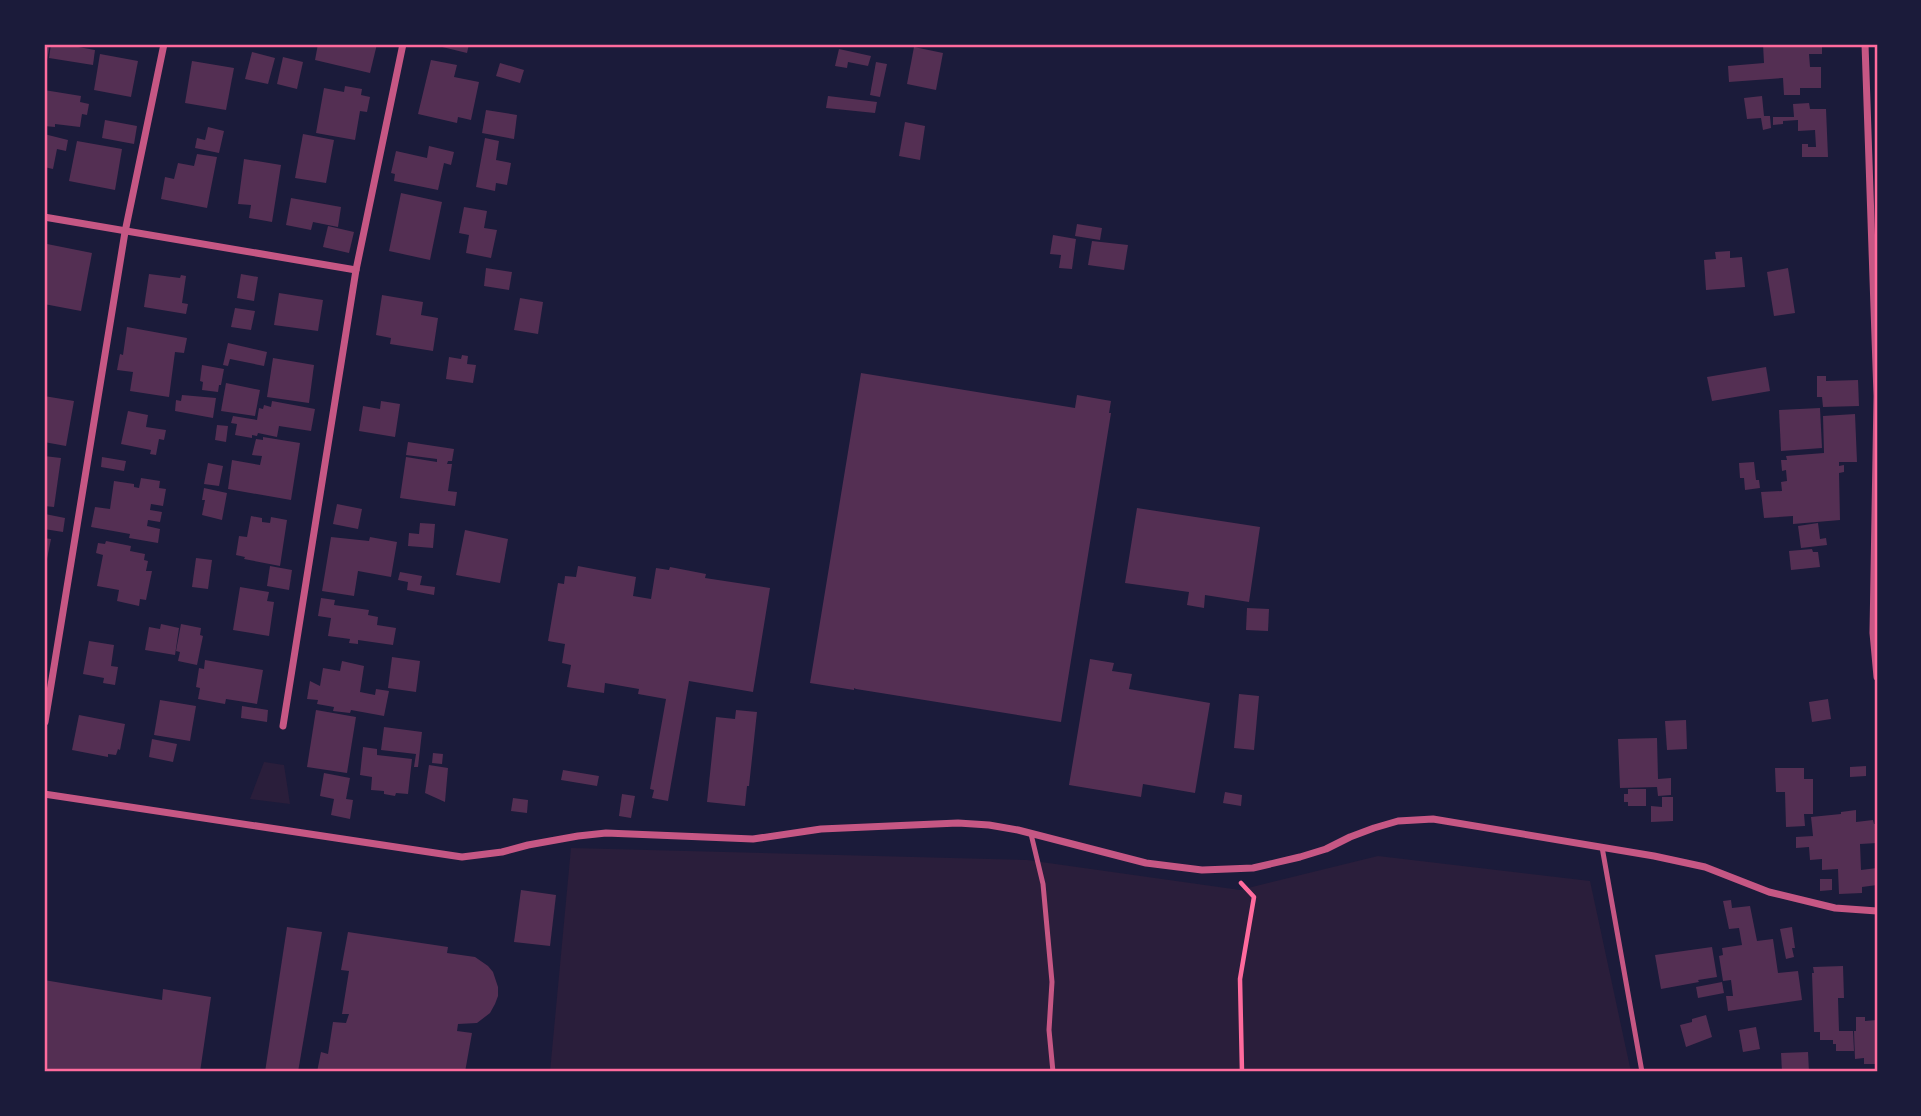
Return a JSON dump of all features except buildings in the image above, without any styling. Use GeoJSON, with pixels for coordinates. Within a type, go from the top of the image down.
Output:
{"type":"FeatureCollection","features":[{"type":"Feature","properties":{"kind":"street"},"geometry":{"type":"LineString","coordinates":[[45,722],[125,232],[164,44]]}},
{"type":"Feature","properties":{"kind":"street"},"geometry":{"type":"LineString","coordinates":[[283,726],[356,270],[403,44]]}},
{"type":"Feature","properties":{"kind":"street"},"geometry":{"type":"LineString","coordinates":[[1864,44],[1877,396],[1873,633],[1877,677]]}},
{"type":"Feature","properties":{"kind":"street"},"geometry":{"type":"LineString","coordinates":[[44,218],[356,270]]}},
{"type":"Feature","properties":{"kind":"street"},"geometry":{"type":"LineString","coordinates":[[44,794],[462,857],[606,833],[752,839],[821,829],[958,823],[989,825],[1146,863],[1202,870],[1228,869],[1253,868],[1300,857],[1398,821],[1433,819],[1654,856],[1705,867],[1769,891],[1835,908],[1877,911]]}},
{"type":"Feature","properties":{"kind":"lane"},"geometry":{"type":"LineString","coordinates":[[1031,834],[1043,884],[1052,982],[1049,1030],[1053,1072]]}},
{"type":"Feature","properties":{"kind":"lane"},"geometry":{"type":"LineString","coordinates":[[1602,847],[1643,1072]]}},
{"type":"Feature","properties":{"kind":"path"},"geometry":{"type":"LineString","coordinates":[[1228,869],[1254,897],[1240,979],[1242,1072]]}},
{"type":"Feature","properties":{"kind":"shaded area"},"geometry":{"type":"Polygon","coordinates":[[[264,762],[284,765],[290,804],[250,799],[264,762]]]}},
{"type":"Feature","properties":{"kind":"shaded area"},"geometry":{"type":"Polygon","coordinates":[[[571,848],[1027,860],[1240,890],[1378,856],[1590,881],[1631,1072],[550,1072],[571,848]]]}}]}
